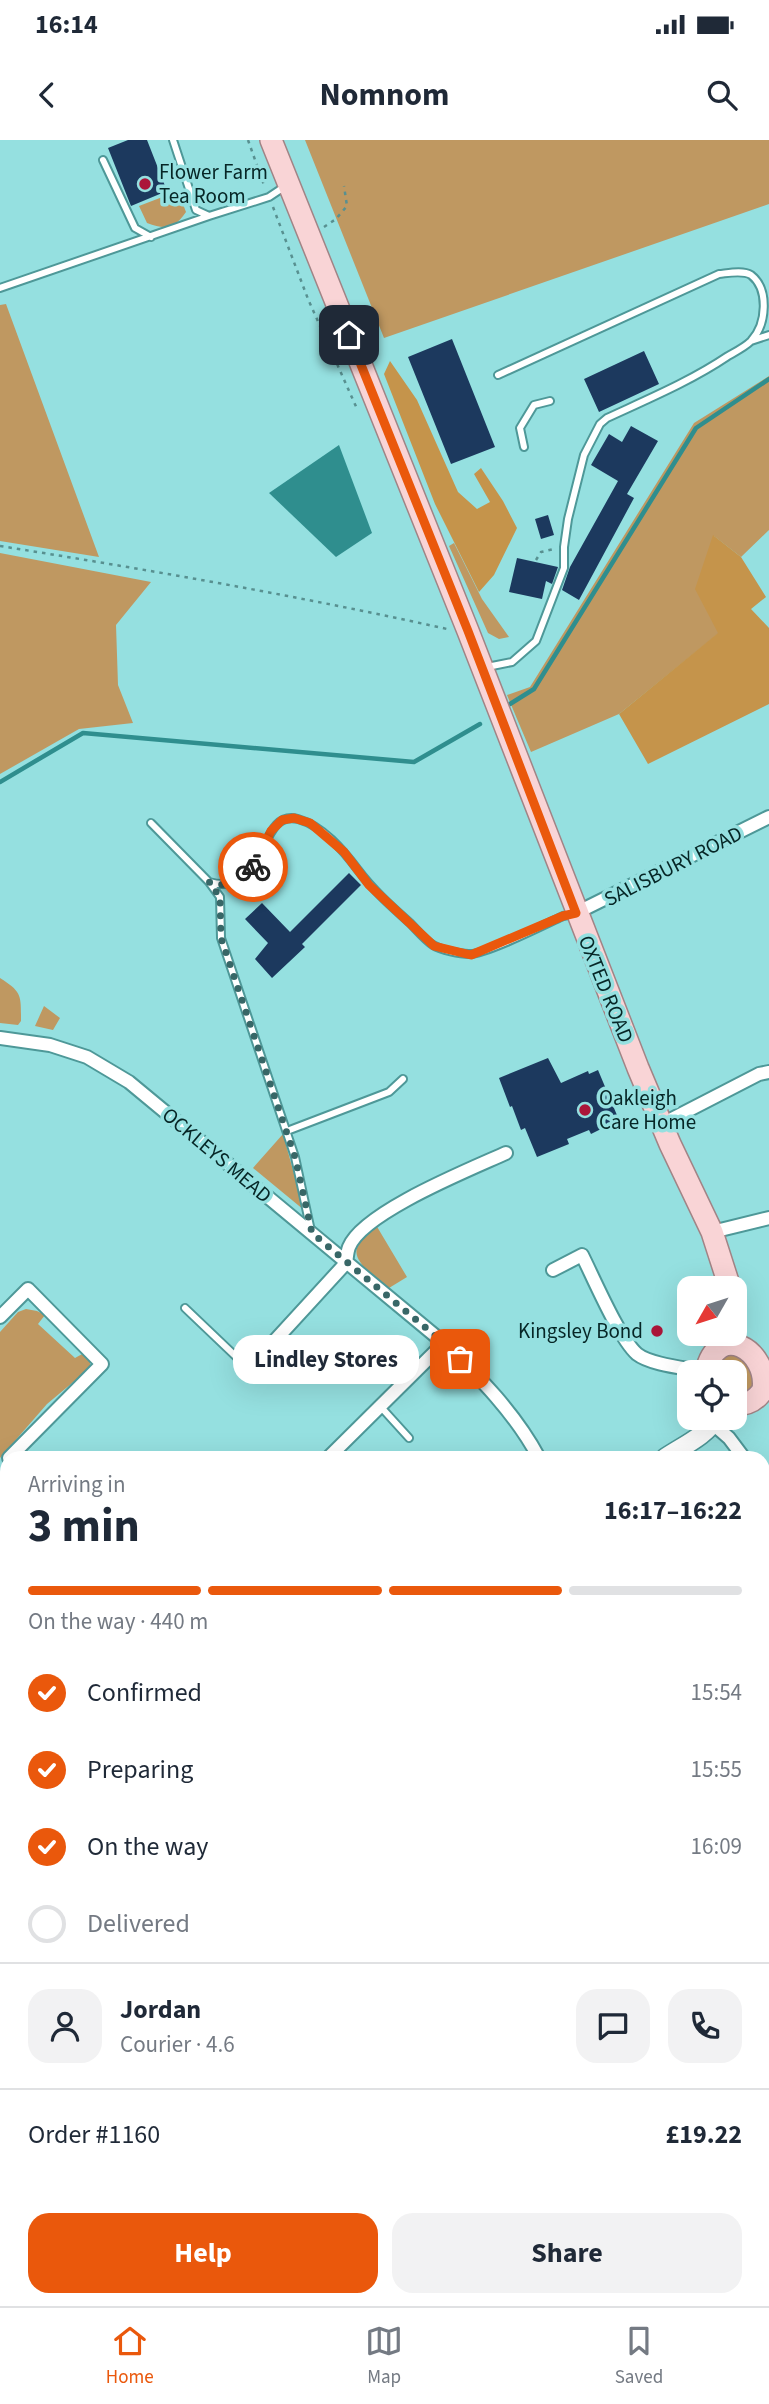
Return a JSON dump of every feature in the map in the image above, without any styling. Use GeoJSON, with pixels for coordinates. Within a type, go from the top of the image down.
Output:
{"type":"FeatureCollection","features":[{"type":"Feature","properties":{"kind":"main road","name":"OXTED ROAD"},"geometry":{"type":"LineString","coordinates":[[271,140],[468,631],[576,913],[662,1125],[712,1232],[726,1276]]}},
{"type":"Feature","properties":{"kind":"main road"},"geometry":{"type":"LineString","coordinates":[[710,1360],[724,1346]]}},
{"type":"Feature","properties":{"kind":"main road"},"geometry":{"type":"LineString","coordinates":[[747,1346],[766,1361],[767,1368],[767,1386],[747,1403]]}},
{"type":"Feature","properties":{"kind":"main road"},"geometry":{"type":"LineString","coordinates":[[674,1451],[702,1430]]}},
{"type":"Feature","properties":{"kind":"street","name":"SALISBURY ROAD"},"geometry":{"type":"LineString","coordinates":[[576,913],[769,817]]}},
{"type":"Feature","properties":{"kind":"street","name":"OCKLEYS MEAD"},"geometry":{"type":"LineString","coordinates":[[0,1038],[50,1045],[87,1057],[129,1082],[444,1343],[492,1391],[527,1436],[533,1451]]}},
{"type":"Feature","properties":{"kind":"street"},"geometry":{"type":"LineString","coordinates":[[662,1125],[759,1074],[769,1072]]}},
{"type":"Feature","properties":{"kind":"street"},"geometry":{"type":"LineString","coordinates":[[248,1370],[346,1263],[349,1245],[366,1226],[443,1181],[506,1153]]}},
{"type":"Feature","properties":{"kind":"street"},"geometry":{"type":"LineString","coordinates":[[712,1232],[769,1219]]}},
{"type":"Feature","properties":{"kind":"street"},"geometry":{"type":"LineString","coordinates":[[553,1270],[582,1255],[624,1337],[638,1354],[653,1361],[677,1366]]}},
{"type":"Feature","properties":{"kind":"street"},"geometry":{"type":"LineString","coordinates":[[0,1317],[28,1289],[102,1364],[16,1451]]}},
{"type":"Feature","properties":{"kind":"street"},"geometry":{"type":"LineString","coordinates":[[335,1451],[444,1343]]}},
{"type":"Feature","properties":{"kind":"street"},"geometry":{"type":"LineString","coordinates":[[723,1430],[739,1451]]}},
{"type":"Feature","properties":{"kind":"lane"},"geometry":{"type":"LineString","coordinates":[[173,140],[196,210],[191,223]]}},
{"type":"Feature","properties":{"kind":"lane"},"geometry":{"type":"LineString","coordinates":[[103,160],[135,228],[151,237]]}},
{"type":"Feature","properties":{"kind":"lane"},"geometry":{"type":"LineString","coordinates":[[0,288],[269,197],[289,184]]}},
{"type":"Feature","properties":{"kind":"lane"},"geometry":{"type":"LineString","coordinates":[[196,210],[209,216]]}},
{"type":"Feature","properties":{"kind":"lane"},"geometry":{"type":"LineString","coordinates":[[129,245],[135,228]]}},
{"type":"Feature","properties":{"kind":"lane"},"geometry":{"type":"LineString","coordinates":[[498,375],[726,273],[751,275],[762,286],[768,300],[765,316],[751,341]]}},
{"type":"Feature","properties":{"kind":"lane"},"geometry":{"type":"LineString","coordinates":[[481,668],[512,663],[536,641],[564,568],[568,519],[584,455],[600,424],[607,418],[716,364],[751,341],[769,335]]}},
{"type":"Feature","properties":{"kind":"lane"},"geometry":{"type":"LineString","coordinates":[[524,447],[520,428],[534,405],[550,401]]}},
{"type":"Feature","properties":{"kind":"lane"},"geometry":{"type":"LineString","coordinates":[[209,882],[220,885],[245,878],[256,863],[271,831],[282,820],[294,818],[310,823],[344,852],[369,885],[434,946],[471,955],[576,913]]}},
{"type":"Feature","properties":{"kind":"lane"},"geometry":{"type":"LineString","coordinates":[[151,823],[209,882],[220,897],[221,938],[287,1131],[312,1233]]}},
{"type":"Feature","properties":{"kind":"lane"},"geometry":{"type":"LineString","coordinates":[[287,1131],[389,1092],[403,1079]]}},
{"type":"Feature","properties":{"kind":"lane"},"geometry":{"type":"LineString","coordinates":[[185,1308],[248,1370]]}},
{"type":"Feature","properties":{"kind":"lane"},"geometry":{"type":"LineString","coordinates":[[380,1406],[409,1437]]}},
{"type":"Feature","properties":{"kind":"path"},"geometry":{"type":"LineString","coordinates":[[309,236],[336,219],[347,206],[344,186]]}},
{"type":"Feature","properties":{"kind":"path"},"geometry":{"type":"LineString","coordinates":[[0,546],[158,571],[468,631]]}},
{"type":"Feature","properties":{"kind":"shaded area"},"geometry":{"type":"Polygon","coordinates":[[[305,140],[769,140],[769,204],[384,338],[305,140]]]}},
{"type":"Feature","properties":{"kind":"shaded area"},"geometry":{"type":"Polygon","coordinates":[[[178,191],[186,212],[182,218],[169,226],[159,227],[147,223],[139,206],[178,191]]]}},
{"type":"Feature","properties":{"kind":"shaded area"},"geometry":{"type":"Polygon","coordinates":[[[6,304],[99,557],[0,541],[0,305],[6,304]]]}},
{"type":"Feature","properties":{"kind":"shaded area"},"geometry":{"type":"Polygon","coordinates":[[[390,361],[417,400],[458,492],[477,509],[490,502],[474,474],[481,468],[517,528],[494,575],[479,592],[435,504],[384,374],[390,361]]]}},
{"type":"Feature","properties":{"kind":"shaded area"},"geometry":{"type":"Polygon","coordinates":[[[769,376],[769,530],[741,557],[714,536],[719,633],[619,714],[531,752],[507,695],[530,687],[694,423],[769,376]]]}},
{"type":"Feature","properties":{"kind":"shaded area"},"geometry":{"type":"Polygon","coordinates":[[[713,535],[741,557],[766,597],[751,609],[769,628],[769,704],[648,764],[619,714],[718,633],[695,589],[713,535]]]}},
{"type":"Feature","properties":{"kind":"shaded area"},"geometry":{"type":"Polygon","coordinates":[[[454,543],[482,599],[509,637],[499,639],[488,633],[449,546],[454,543]]]}},
{"type":"Feature","properties":{"kind":"shaded area"},"geometry":{"type":"Polygon","coordinates":[[[0,553],[151,582],[116,625],[118,685],[133,723],[79,729],[0,774],[0,553]]]}},
{"type":"Feature","properties":{"kind":"shaded area"},"geometry":{"type":"Polygon","coordinates":[[[0,978],[19,995],[21,1021],[18,1025],[0,1023],[0,978]]]}},
{"type":"Feature","properties":{"kind":"shaded area"},"geometry":{"type":"Polygon","coordinates":[[[44,1006],[60,1018],[53,1030],[35,1026],[44,1006]]]}},
{"type":"Feature","properties":{"kind":"shaded area"},"geometry":{"type":"Polygon","coordinates":[[[283,1134],[304,1210],[253,1168],[283,1134]]]}},
{"type":"Feature","properties":{"kind":"shaded area"},"geometry":{"type":"Polygon","coordinates":[[[376,1225],[407,1277],[389,1288],[358,1259],[357,1248],[360,1242],[376,1225]]]}},
{"type":"Feature","properties":{"kind":"shaded area"},"geometry":{"type":"Polygon","coordinates":[[[26,1309],[45,1315],[38,1324],[75,1358],[84,1353],[90,1362],[90,1368],[47,1404],[6,1451],[0,1451],[0,1332],[18,1312],[26,1309]]]}},
{"type":"Feature","properties":{"kind":"shaded area"},"geometry":{"type":"Polygon","coordinates":[[[731,1353],[745,1354],[757,1384],[747,1393],[747,1360],[722,1360],[731,1353]]]}},
{"type":"Feature","properties":{"kind":"water"},"geometry":{"type":"Polygon","coordinates":[[[339,445],[372,533],[336,557],[269,493],[339,445]]]}},
{"type":"Feature","properties":{"kind":"building"},"geometry":{"type":"Polygon","coordinates":[[[128,140],[147,140],[167,191],[131,206],[108,148],[128,140]]]}},
{"type":"Feature","properties":{"kind":"building"},"geometry":{"type":"Polygon","coordinates":[[[452,339],[495,447],[451,464],[408,357],[452,339]]]}},
{"type":"Feature","properties":{"kind":"building"},"geometry":{"type":"Polygon","coordinates":[[[644,351],[659,384],[599,412],[584,379],[644,351]]]}},
{"type":"Feature","properties":{"kind":"building"},"geometry":{"type":"Polygon","coordinates":[[[631,426],[658,441],[627,494],[634,498],[579,600],[562,590],[570,567],[618,481],[591,465],[609,434],[622,442],[631,426]]]}},
{"type":"Feature","properties":{"kind":"building"},"geometry":{"type":"Polygon","coordinates":[[[548,515],[554,535],[541,539],[535,519],[548,515]]]}},
{"type":"Feature","properties":{"kind":"building"},"geometry":{"type":"Polygon","coordinates":[[[517,558],[558,567],[552,584],[546,581],[542,599],[509,592],[517,558]]]}},
{"type":"Feature","properties":{"kind":"building"},"geometry":{"type":"Polygon","coordinates":[[[349,873],[361,885],[302,944],[305,947],[272,978],[255,959],[268,943],[245,919],[262,903],[290,932],[349,873]]]}},
{"type":"Feature","properties":{"kind":"building","name":"Oakleigh Care Home"},"geometry":{"type":"Polygon","coordinates":[[[548,1058],[561,1083],[588,1071],[589,1074],[598,1070],[619,1120],[591,1134],[589,1130],[567,1139],[569,1144],[537,1157],[525,1128],[521,1130],[499,1078],[548,1058]]]}},
{"type":"Feature","properties":{"kind":"waterway"},"geometry":{"type":"LineString","coordinates":[[510,704],[534,689],[696,428],[769,379]]}},
{"type":"Feature","properties":{"kind":"waterway"},"geometry":{"type":"LineString","coordinates":[[0,782],[83,733],[414,762],[480,724]]}},
{"type":"Feature","properties":{"kind":"way so far"},"geometry":{"type":"LineString","coordinates":[[253,867],[245,878],[220,885],[209,882],[220,897],[221,938],[287,1131],[312,1233],[460,1359]]}},
{"type":"Feature","properties":{"kind":"place","name":"Flower Farm Tea Room"},"geometry":{"type":"Point","coordinates":[145,184]}},
{"type":"Feature","properties":{"kind":"place","name":"Oakleigh Care Home"},"geometry":{"type":"Point","coordinates":[585,1110]}},
{"type":"Feature","properties":{"kind":"place","name":"Kingsley Bond"},"geometry":{"type":"Point","coordinates":[657,1331]}},
{"type":"Feature","properties":{"kind":"place","name":"Lindley Stores"},"geometry":{"type":"Point","coordinates":[460,1359]}},
{"type":"Feature","properties":{"kind":"route"},"geometry":{"type":"LineString","coordinates":[[253,867],[271,831],[282,820],[294,818],[310,823],[344,852],[369,885],[434,946],[471,955],[576,913],[468,631],[349,335]]}}]}
